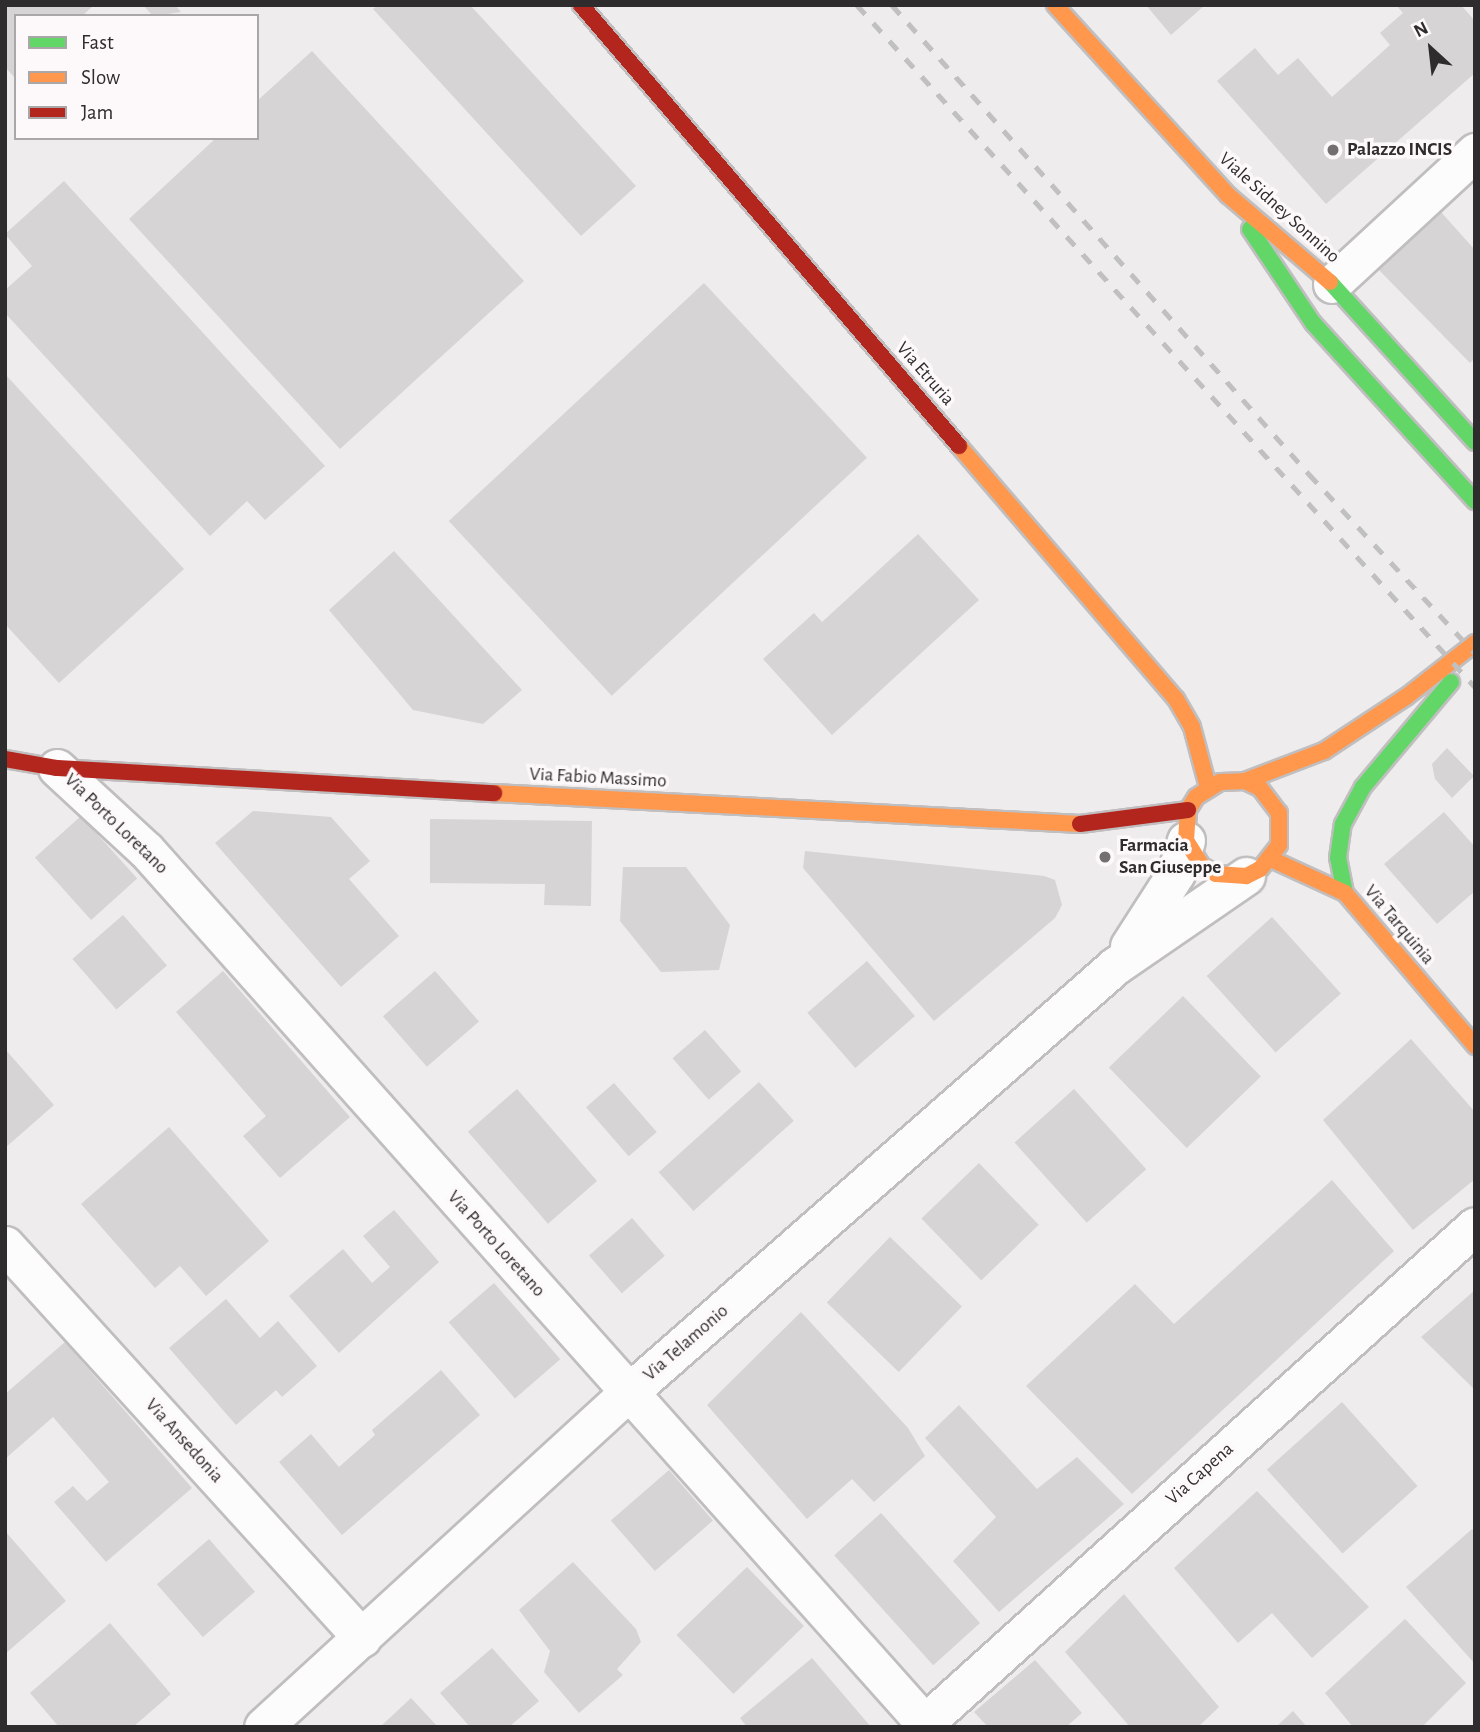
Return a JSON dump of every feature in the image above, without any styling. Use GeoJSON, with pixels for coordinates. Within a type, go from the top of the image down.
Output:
{"type":"FeatureCollection","features":[{"type":"Feature","properties":{"kind":"street","name":"Via Etruria"},"geometry":{"type":"LineString","coordinates":[[581,5],[1176,699],[1192,727],[1208,787]]}},
{"type":"Feature","properties":{"kind":"street","name":"Viale Sidney Sonnino"},"geometry":{"type":"LineString","coordinates":[[1055,5],[1228,195],[1332,284],[1475,442]]}},
{"type":"Feature","properties":{"kind":"street"},"geometry":{"type":"LineString","coordinates":[[1332,284],[1475,152]]}},
{"type":"Feature","properties":{"kind":"street"},"geometry":{"type":"LineString","coordinates":[[1228,195],[1313,323],[1475,501]]}},
{"type":"Feature","properties":{"kind":"street"},"geometry":{"type":"LineString","coordinates":[[1208,787],[1245,781],[1324,751],[1406,698],[1475,643]]}},
{"type":"Feature","properties":{"kind":"street"},"geometry":{"type":"LineString","coordinates":[[1345,893],[1339,841],[1363,787],[1475,653]]}},
{"type":"Feature","properties":{"kind":"street","name":"Via Fabio Massimo"},"geometry":{"type":"LineString","coordinates":[[5,759],[57,768],[1077,827],[1187,825]]}},
{"type":"Feature","properties":{"kind":"street","name":"Via Porto Loretano"},"geometry":{"type":"LineString","coordinates":[[57,768],[146,850],[628,1394],[927,1725]]}},
{"type":"Feature","properties":{"kind":"street"},"geometry":{"type":"LineString","coordinates":[[1187,825],[1202,866],[1216,874],[1259,867],[1282,829],[1279,813],[1260,788],[1245,781]]}},
{"type":"Feature","properties":{"kind":"street","name":"Via Telamonio"},"geometry":{"type":"LineString","coordinates":[[1115,966],[1175,873],[1187,825],[1208,787]]}},
{"type":"Feature","properties":{"kind":"street","name":"Via Telamonio"},"geometry":{"type":"LineString","coordinates":[[263,1727],[628,1394],[1115,966],[1259,867]]}},
{"type":"Feature","properties":{"kind":"street","name":"Via Tarquinia"},"geometry":{"type":"LineString","coordinates":[[1259,867],[1345,893],[1475,1046]]}},
{"type":"Feature","properties":{"kind":"street","name":"Via Capena"},"geometry":{"type":"LineString","coordinates":[[927,1725],[1475,1226]]}},
{"type":"Feature","properties":{"kind":"street","name":"Via Ansedonia"},"geometry":{"type":"LineString","coordinates":[[5,1245],[362,1638]]}},
{"type":"Feature","properties":{"kind":"building"},"geometry":{"type":"Polygon","coordinates":[[[5,5],[94,5],[84,14],[14,14],[14,77],[5,67],[5,5]]]}},
{"type":"Feature","properties":{"kind":"building"},"geometry":{"type":"Polygon","coordinates":[[[143,5],[175,5],[181,12],[167,14],[151,14],[143,5]]]}},
{"type":"Feature","properties":{"kind":"building"},"geometry":{"type":"Polygon","coordinates":[[[378,5],[470,5],[636,186],[581,236],[373,9],[378,5]]]}},
{"type":"Feature","properties":{"kind":"building"},"geometry":{"type":"Polygon","coordinates":[[[1146,5],[1205,5],[1171,35],[1146,5]]]}},
{"type":"Feature","properties":{"kind":"building","name":"Palazzo INCIS"},"geometry":{"type":"Polygon","coordinates":[[[1396,5],[1461,5],[1475,21],[1475,73],[1326,204],[1217,81],[1255,48],[1278,75],[1298,58],[1332,97],[1390,45],[1380,33],[1403,13],[1396,5]]]}},
{"type":"Feature","properties":{"kind":"building"},"geometry":{"type":"Polygon","coordinates":[[[312,51],[524,281],[340,449],[129,219],[214,140],[259,140],[259,99],[312,51]]]}},
{"type":"Feature","properties":{"kind":"building"},"geometry":{"type":"Polygon","coordinates":[[[64,181],[325,466],[265,520],[247,501],[210,536],[5,313],[5,290],[32,266],[5,234],[64,181]]]}},
{"type":"Feature","properties":{"kind":"building"},"geometry":{"type":"Polygon","coordinates":[[[1441,212],[1475,250],[1475,358],[1470,363],[1377,268],[1441,212]]]}},
{"type":"Feature","properties":{"kind":"building"},"geometry":{"type":"Polygon","coordinates":[[[704,283],[867,458],[612,696],[449,521],[704,283]]]}},
{"type":"Feature","properties":{"kind":"building"},"geometry":{"type":"Polygon","coordinates":[[[5,374],[184,569],[59,683],[5,624],[5,374]]]}},
{"type":"Feature","properties":{"kind":"building"},"geometry":{"type":"Polygon","coordinates":[[[918,534],[979,600],[832,735],[763,659],[814,613],[822,622],[918,534]]]}},
{"type":"Feature","properties":{"kind":"building"},"geometry":{"type":"Polygon","coordinates":[[[394,551],[522,690],[483,724],[413,710],[329,610],[394,551]]]}},
{"type":"Feature","properties":{"kind":"building"},"geometry":{"type":"Polygon","coordinates":[[[1447,748],[1474,776],[1452,798],[1435,779],[1432,764],[1447,748]]]}},
{"type":"Feature","properties":{"kind":"building"},"geometry":{"type":"Polygon","coordinates":[[[253,811],[331,817],[370,861],[349,879],[399,936],[341,987],[215,843],[253,811]]]}},
{"type":"Feature","properties":{"kind":"building"},"geometry":{"type":"Polygon","coordinates":[[[1444,812],[1475,847],[1475,891],[1437,924],[1384,864],[1444,812]]]}},
{"type":"Feature","properties":{"kind":"building"},"geometry":{"type":"Polygon","coordinates":[[[81,816],[137,878],[91,920],[35,857],[81,816]]]}},
{"type":"Feature","properties":{"kind":"building"},"geometry":{"type":"Polygon","coordinates":[[[430,819],[592,821],[591,906],[544,905],[545,884],[430,883],[430,819]]]}},
{"type":"Feature","properties":{"kind":"building"},"geometry":{"type":"Polygon","coordinates":[[[805,851],[1044,876],[1055,880],[1062,905],[1055,918],[934,1021],[803,868],[805,851]]]}},
{"type":"Feature","properties":{"kind":"building"},"geometry":{"type":"Polygon","coordinates":[[[623,867],[686,867],[730,925],[719,970],[661,972],[620,921],[623,867]]]}},
{"type":"Feature","properties":{"kind":"building"},"geometry":{"type":"Polygon","coordinates":[[[123,915],[167,966],[116,1010],[72,959],[123,915]]]}},
{"type":"Feature","properties":{"kind":"building"},"geometry":{"type":"Polygon","coordinates":[[[1272,917],[1341,994],[1276,1052],[1207,976],[1272,917]]]}},
{"type":"Feature","properties":{"kind":"building"},"geometry":{"type":"Polygon","coordinates":[[[867,961],[915,1016],[855,1068],[807,1013],[867,961]]]}},
{"type":"Feature","properties":{"kind":"building"},"geometry":{"type":"Polygon","coordinates":[[[223,971],[350,1117],[280,1178],[243,1136],[266,1116],[176,1012],[223,971]]]}},
{"type":"Feature","properties":{"kind":"building"},"geometry":{"type":"Polygon","coordinates":[[[435,971],[479,1022],[427,1067],[383,1016],[435,971]]]}},
{"type":"Feature","properties":{"kind":"building"},"geometry":{"type":"Polygon","coordinates":[[[1183,996],[1261,1077],[1187,1148],[1109,1068],[1183,996]]]}},
{"type":"Feature","properties":{"kind":"building"},"geometry":{"type":"Polygon","coordinates":[[[705,1030],[741,1072],[709,1100],[673,1058],[705,1030]]]}},
{"type":"Feature","properties":{"kind":"building"},"geometry":{"type":"Polygon","coordinates":[[[1411,1039],[1475,1112],[1475,1179],[1413,1230],[1323,1120],[1411,1039]]]}},
{"type":"Feature","properties":{"kind":"building"},"geometry":{"type":"Polygon","coordinates":[[[5,1049],[54,1105],[5,1148],[5,1049]]]}},
{"type":"Feature","properties":{"kind":"building"},"geometry":{"type":"Polygon","coordinates":[[[759,1082],[794,1121],[693,1211],[659,1172],[759,1082]]]}},
{"type":"Feature","properties":{"kind":"building"},"geometry":{"type":"Polygon","coordinates":[[[614,1083],[657,1132],[629,1156],[586,1107],[614,1083]]]}},
{"type":"Feature","properties":{"kind":"building"},"geometry":{"type":"Polygon","coordinates":[[[517,1089],[597,1181],[548,1224],[468,1132],[517,1089]]]}},
{"type":"Feature","properties":{"kind":"building"},"geometry":{"type":"Polygon","coordinates":[[[1074,1089],[1146,1169],[1087,1223],[1015,1143],[1074,1089]]]}},
{"type":"Feature","properties":{"kind":"building"},"geometry":{"type":"Polygon","coordinates":[[[169,1127],[269,1241],[206,1296],[180,1266],[155,1288],[81,1204],[169,1127]]]}},
{"type":"Feature","properties":{"kind":"building"},"geometry":{"type":"Polygon","coordinates":[[[979,1163],[1039,1225],[981,1280],[921,1219],[979,1163]]]}},
{"type":"Feature","properties":{"kind":"building"},"geometry":{"type":"Polygon","coordinates":[[[1332,1180],[1394,1251],[1132,1494],[1026,1386],[1135,1284],[1174,1324],[1332,1180]]]}},
{"type":"Feature","properties":{"kind":"building"},"geometry":{"type":"Polygon","coordinates":[[[394,1210],[439,1262],[339,1353],[289,1296],[343,1249],[372,1283],[390,1267],[363,1236],[394,1210]]]}},
{"type":"Feature","properties":{"kind":"building"},"geometry":{"type":"Polygon","coordinates":[[[632,1218],[665,1256],[622,1293],[589,1255],[632,1218]]]}},
{"type":"Feature","properties":{"kind":"building"},"geometry":{"type":"Polygon","coordinates":[[[890,1237],[962,1306],[899,1372],[827,1302],[890,1237]]]}},
{"type":"Feature","properties":{"kind":"building"},"geometry":{"type":"Polygon","coordinates":[[[494,1283],[560,1359],[515,1399],[449,1322],[494,1283]]]}},
{"type":"Feature","properties":{"kind":"building"},"geometry":{"type":"Polygon","coordinates":[[[1475,1290],[1475,1390],[1421,1337],[1475,1290]]]}},
{"type":"Feature","properties":{"kind":"building"},"geometry":{"type":"Polygon","coordinates":[[[226,1299],[260,1338],[278,1321],[317,1366],[282,1397],[276,1390],[236,1425],[169,1348],[226,1299]]]}},
{"type":"Feature","properties":{"kind":"building"},"geometry":{"type":"Polygon","coordinates":[[[801,1312],[908,1428],[925,1456],[874,1502],[852,1479],[807,1519],[707,1405],[801,1312]]]}},
{"type":"Feature","properties":{"kind":"building"},"geometry":{"type":"Polygon","coordinates":[[[65,1342],[192,1488],[106,1562],[54,1502],[73,1486],[87,1501],[109,1482],[53,1417],[5,1459],[5,1394],[65,1342]]]}},
{"type":"Feature","properties":{"kind":"building"},"geometry":{"type":"Polygon","coordinates":[[[441,1370],[480,1415],[342,1535],[279,1462],[311,1434],[339,1467],[375,1435],[372,1430],[441,1370]]]}},
{"type":"Feature","properties":{"kind":"building"},"geometry":{"type":"Polygon","coordinates":[[[1342,1402],[1418,1486],[1343,1554],[1267,1470],[1342,1402]]]}},
{"type":"Feature","properties":{"kind":"building"},"geometry":{"type":"Polygon","coordinates":[[[959,1405],[1037,1489],[1077,1457],[1124,1504],[999,1612],[953,1561],[996,1517],[925,1438],[959,1405]]]}},
{"type":"Feature","properties":{"kind":"building"},"geometry":{"type":"Polygon","coordinates":[[[669,1470],[713,1521],[655,1571],[611,1521],[669,1470]]]}},
{"type":"Feature","properties":{"kind":"building"},"geometry":{"type":"Polygon","coordinates":[[[1257,1491],[1369,1607],[1312,1658],[1272,1613],[1238,1643],[1174,1568],[1257,1491]]]}},
{"type":"Feature","properties":{"kind":"building"},"geometry":{"type":"Polygon","coordinates":[[[881,1513],[980,1623],[933,1665],[834,1555],[881,1513]]]}},
{"type":"Feature","properties":{"kind":"building"},"geometry":{"type":"Polygon","coordinates":[[[1472,1529],[1475,1532],[1475,1664],[1406,1587],[1472,1529]]]}},
{"type":"Feature","properties":{"kind":"building"},"geometry":{"type":"Polygon","coordinates":[[[5,1531],[66,1601],[5,1654],[5,1531]]]}},
{"type":"Feature","properties":{"kind":"building"},"geometry":{"type":"Polygon","coordinates":[[[209,1539],[255,1592],[203,1637],[157,1584],[209,1539]]]}},
{"type":"Feature","properties":{"kind":"building"},"geometry":{"type":"Polygon","coordinates":[[[573,1562],[636,1629],[641,1642],[617,1669],[623,1675],[579,1713],[544,1672],[550,1651],[519,1610],[573,1562]]]}},
{"type":"Feature","properties":{"kind":"building"},"geometry":{"type":"Polygon","coordinates":[[[747,1567],[804,1626],[733,1694],[677,1635],[747,1567]]]}},
{"type":"Feature","properties":{"kind":"building"},"geometry":{"type":"Polygon","coordinates":[[[1124,1594],[1219,1707],[1198,1727],[1130,1727],[1065,1652],[1124,1594]]]}},
{"type":"Feature","properties":{"kind":"building"},"geometry":{"type":"Polygon","coordinates":[[[1405,1619],[1466,1683],[1422,1727],[1353,1727],[1325,1693],[1405,1619]]]}},
{"type":"Feature","properties":{"kind":"building"},"geometry":{"type":"Polygon","coordinates":[[[110,1623],[171,1694],[133,1727],[59,1727],[30,1693],[110,1623]]]}},
{"type":"Feature","properties":{"kind":"building"},"geometry":{"type":"Polygon","coordinates":[[[492,1648],[539,1701],[509,1727],[470,1727],[440,1693],[492,1648]]]}},
{"type":"Feature","properties":{"kind":"building"},"geometry":{"type":"Polygon","coordinates":[[[812,1658],[871,1727],[747,1727],[740,1718],[812,1658]]]}},
{"type":"Feature","properties":{"kind":"building"},"geometry":{"type":"Polygon","coordinates":[[[1035,1660],[1082,1713],[1066,1727],[988,1727],[974,1712],[1035,1660]]]}},
{"type":"Feature","properties":{"kind":"building"},"geometry":{"type":"Polygon","coordinates":[[[411,1698],[438,1727],[380,1727],[411,1698]]]}},
{"type":"Feature","properties":{"kind":"building"},"geometry":{"type":"Polygon","coordinates":[[[1293,1711],[1307,1727],[1276,1727],[1293,1711]]]}},
{"type":"Feature","properties":{"kind":"railway"},"geometry":{"type":"LineString","coordinates":[[857,5],[1475,687]]}},
{"type":"Feature","properties":{"kind":"railway"},"geometry":{"type":"LineString","coordinates":[[892,5],[1309,474],[1475,653]]}},
{"type":"Feature","properties":{"kind":"traffic: fast"},"geometry":{"type":"LineString","coordinates":[[1250,229],[1313,323],[1475,501]]}},
{"type":"Feature","properties":{"kind":"traffic: fast"},"geometry":{"type":"LineString","coordinates":[[1330,282],[1475,442]]}},
{"type":"Feature","properties":{"kind":"traffic: fast"},"geometry":{"type":"LineString","coordinates":[[1345,893],[1338,858],[1343,824],[1363,787],[1451,682]]}},
{"type":"Feature","properties":{"kind":"traffic: slow"},"geometry":{"type":"LineString","coordinates":[[1055,5],[1228,195],[1330,282]]}},
{"type":"Feature","properties":{"kind":"traffic: slow"},"geometry":{"type":"LineString","coordinates":[[959,446],[1176,699],[1192,727],[1208,787]]}},
{"type":"Feature","properties":{"kind":"traffic: slow"},"geometry":{"type":"LineString","coordinates":[[1245,781],[1260,788],[1279,813],[1279,845],[1260,869],[1246,876],[1216,874],[1202,866],[1186,840],[1188,810],[1196,797],[1220,782],[1245,781],[1324,751],[1406,697],[1475,643]]}},
{"type":"Feature","properties":{"kind":"traffic: slow"},"geometry":{"type":"LineString","coordinates":[[494,793],[1080,824]]}},
{"type":"Feature","properties":{"kind":"traffic: slow"},"geometry":{"type":"LineString","coordinates":[[1271,859],[1345,893],[1475,1046]]}},
{"type":"Feature","properties":{"kind":"traffic: jam"},"geometry":{"type":"LineString","coordinates":[[581,5],[959,446]]}},
{"type":"Feature","properties":{"kind":"traffic: jam"},"geometry":{"type":"LineString","coordinates":[[5,759],[57,768],[494,793]]}},
{"type":"Feature","properties":{"kind":"traffic: jam"},"geometry":{"type":"LineString","coordinates":[[1080,824],[1188,810]]}},
{"type":"Feature","properties":{"kind":"place","name":"Palazzo INCIS"},"geometry":{"type":"Point","coordinates":[1333,150]}},
{"type":"Feature","properties":{"kind":"place","name":"Farmacia San Giuseppe"},"geometry":{"type":"Point","coordinates":[1105,857]}}]}
